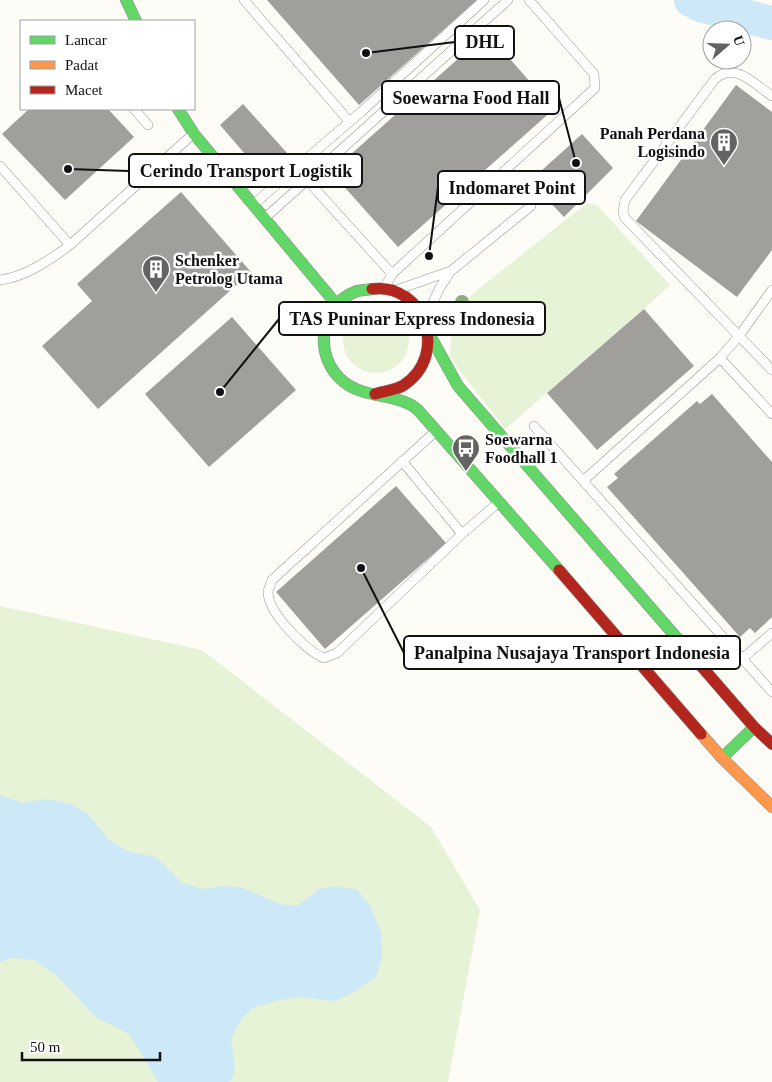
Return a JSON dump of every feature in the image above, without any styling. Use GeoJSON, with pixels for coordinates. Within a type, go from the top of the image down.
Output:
{"type":"FeatureCollection","features":[{"type":"Feature","properties":{"kind":"street"},"geometry":{"type":"LineString","coordinates":[[126,0],[136,20]]}},
{"type":"Feature","properties":{"kind":"street"},"geometry":{"type":"LineString","coordinates":[[179,110],[194,134],[337,305]]}},
{"type":"Feature","properties":{"kind":"street"},"geometry":{"type":"LineString","coordinates":[[375,394],[390,392],[404,386],[416,376],[425,363],[429,348],[428,332],[425,321],[412,302],[389,290],[363,289],[337,305],[330,314],[324,335],[326,357],[336,376],[354,389],[413,406],[437,430],[722,758],[772,807]]}},
{"type":"Feature","properties":{"kind":"street"},"geometry":{"type":"LineString","coordinates":[[428,332],[458,386],[754,727],[772,744]]}},
{"type":"Feature","properties":{"kind":"street"},"geometry":{"type":"LineString","coordinates":[[722,758],[754,727]]}},
{"type":"Feature","properties":{"kind":"lane"},"geometry":{"type":"LineString","coordinates":[[244,0],[349,121]]}},
{"type":"Feature","properties":{"kind":"lane"},"geometry":{"type":"LineString","coordinates":[[254,204],[484,0]]}},
{"type":"Feature","properties":{"kind":"lane"},"geometry":{"type":"LineString","coordinates":[[265,218],[508,0]]}},
{"type":"Feature","properties":{"kind":"lane"},"geometry":{"type":"LineString","coordinates":[[451,271],[389,290],[392,274],[595,88],[594,74],[529,0]]}},
{"type":"Feature","properties":{"kind":"lane"},"geometry":{"type":"LineString","coordinates":[[772,96],[740,74],[733,72],[720,74],[709,86],[625,200],[623,206],[625,218],[772,370]]}},
{"type":"Feature","properties":{"kind":"lane"},"geometry":{"type":"LineString","coordinates":[[135,110],[148,125]]}},
{"type":"Feature","properties":{"kind":"lane"},"geometry":{"type":"LineString","coordinates":[[0,280],[8,279],[51,259],[70,245],[194,134]]}},
{"type":"Feature","properties":{"kind":"lane"},"geometry":{"type":"LineString","coordinates":[[0,166],[70,245]]}},
{"type":"Feature","properties":{"kind":"lane"},"geometry":{"type":"LineString","coordinates":[[306,180],[392,274]]}},
{"type":"Feature","properties":{"kind":"lane"},"geometry":{"type":"LineString","coordinates":[[425,321],[439,290],[451,271],[531,206]]}},
{"type":"Feature","properties":{"kind":"lane"},"geometry":{"type":"LineString","coordinates":[[583,482],[720,358],[739,336],[772,290]]}},
{"type":"Feature","properties":{"kind":"lane"},"geometry":{"type":"LineString","coordinates":[[720,358],[772,414]]}},
{"type":"Feature","properties":{"kind":"lane"},"geometry":{"type":"LineString","coordinates":[[534,426],[772,692]]}},
{"type":"Feature","properties":{"kind":"lane"},"geometry":{"type":"LineString","coordinates":[[437,430],[272,580],[268,591],[270,601],[277,614],[299,641],[324,658],[337,653],[462,534],[499,502]]}},
{"type":"Feature","properties":{"kind":"lane"},"geometry":{"type":"LineString","coordinates":[[402,461],[462,534]]}},
{"type":"Feature","properties":{"kind":"lane"},"geometry":{"type":"LineString","coordinates":[[742,659],[772,633]]}},
{"type":"Feature","properties":{"kind":"green space"},"geometry":{"type":"Polygon","coordinates":[[[587,203],[597,205],[670,285],[505,429],[450,358],[454,324],[471,295],[587,203]]]}},
{"type":"Feature","properties":{"kind":"green space"},"geometry":{"type":"Polygon","coordinates":[[[369,307],[383,307],[395,312],[404,321],[409,333],[407,353],[400,364],[383,373],[369,373],[357,368],[348,359],[343,347],[343,333],[348,321],[357,312],[369,307]]]}},
{"type":"Feature","properties":{"kind":"green space"},"geometry":{"type":"Polygon","coordinates":[[[0,606],[202,650],[431,827],[480,910],[448,1082],[0,1082],[0,606]]]}},
{"type":"Feature","properties":{"kind":"water"},"geometry":{"type":"Polygon","coordinates":[[[0,795],[23,803],[46,799],[71,804],[88,814],[108,839],[127,851],[156,857],[182,883],[203,889],[223,886],[241,887],[283,905],[299,905],[319,889],[336,886],[357,890],[370,905],[381,933],[382,957],[376,977],[356,991],[335,1001],[298,997],[254,1007],[242,1018],[231,1039],[235,1066],[233,1078],[228,1082],[158,1082],[130,1035],[98,1019],[56,975],[34,960],[12,958],[0,962],[0,795]]]}},
{"type":"Feature","properties":{"kind":"building"},"geometry":{"type":"Polygon","coordinates":[[[267,0],[477,0],[359,105],[267,0]]]}},
{"type":"Feature","properties":{"kind":"building"},"geometry":{"type":"Polygon","coordinates":[[[487,33],[554,109],[398,247],[331,172],[487,33]]]}},
{"type":"Feature","properties":{"kind":"building","name":"Panah Perdana Logisindo"},"geometry":{"type":"Polygon","coordinates":[[[736,85],[772,112],[772,250],[737,297],[636,221],[736,85]]]}},
{"type":"Feature","properties":{"kind":"building"},"geometry":{"type":"Polygon","coordinates":[[[243,104],[288,154],[264,176],[220,125],[243,104]]]}},
{"type":"Feature","properties":{"kind":"building"},"geometry":{"type":"Polygon","coordinates":[[[28,110],[109,110],[134,137],[65,200],[2,134],[28,110]]]}},
{"type":"Feature","properties":{"kind":"building"},"geometry":{"type":"Polygon","coordinates":[[[582,134],[613,168],[564,217],[530,181],[582,134]]]}},
{"type":"Feature","properties":{"kind":"building","name":"Schenker Petrolog Utama"},"geometry":{"type":"Polygon","coordinates":[[[181,192],[251,272],[98,409],[42,346],[92,301],[77,284],[181,192]]]}},
{"type":"Feature","properties":{"kind":"building"},"geometry":{"type":"Polygon","coordinates":[[[644,309],[694,366],[597,450],[547,393],[644,309]]]}},
{"type":"Feature","properties":{"kind":"building"},"geometry":{"type":"Polygon","coordinates":[[[232,317],[296,390],[209,467],[145,394],[232,317]]]}},
{"type":"Feature","properties":{"kind":"building"},"geometry":{"type":"Polygon","coordinates":[[[712,394],[772,462],[772,617],[755,633],[750,628],[740,637],[607,487],[618,478],[614,474],[697,401],[700,404],[712,394]]]}},
{"type":"Feature","properties":{"kind":"building"},"geometry":{"type":"Polygon","coordinates":[[[396,486],[446,543],[325,649],[276,592],[396,486]]]}},
{"type":"Feature","properties":{"kind":"waterway"},"geometry":{"type":"LineString","coordinates":[[691,0],[700,5],[772,23]]}},
{"type":"Feature","properties":{"kind":"traffic: fast"},"geometry":{"type":"LineString","coordinates":[[126,0],[136,20]]}},
{"type":"Feature","properties":{"kind":"traffic: fast"},"geometry":{"type":"LineString","coordinates":[[179,110],[194,134],[337,305]]}},
{"type":"Feature","properties":{"kind":"traffic: fast"},"geometry":{"type":"LineString","coordinates":[[372,289],[357,291],[344,298],[334,308],[328,320],[324,333],[324,346],[327,360],[334,372],[352,387],[401,401],[418,410],[559,570]]}},
{"type":"Feature","properties":{"kind":"traffic: fast"},"geometry":{"type":"LineString","coordinates":[[428,332],[458,386],[683,645]]}},
{"type":"Feature","properties":{"kind":"traffic: fast"},"geometry":{"type":"LineString","coordinates":[[722,758],[754,727]]}},
{"type":"Feature","properties":{"kind":"traffic: slow"},"geometry":{"type":"LineString","coordinates":[[701,734],[722,758],[772,807]]}},
{"type":"Feature","properties":{"kind":"traffic: jam"},"geometry":{"type":"LineString","coordinates":[[372,289],[390,290],[405,297],[417,308],[425,323],[428,339],[426,356],[418,372],[401,387],[375,394]]}},
{"type":"Feature","properties":{"kind":"traffic: jam"},"geometry":{"type":"LineString","coordinates":[[559,570],[701,734]]}},
{"type":"Feature","properties":{"kind":"traffic: jam"},"geometry":{"type":"LineString","coordinates":[[683,645],[754,727],[772,744]]}},
{"type":"Feature","properties":{"kind":"place","name":"DHL"},"geometry":{"type":"Point","coordinates":[366,53]}},
{"type":"Feature","properties":{"kind":"place","name":"Soewarna Food Hall"},"geometry":{"type":"Point","coordinates":[576,163]}},
{"type":"Feature","properties":{"kind":"place","name":"Panah Perdana Logisindo"},"geometry":{"type":"Point","coordinates":[724,166]}},
{"type":"Feature","properties":{"kind":"place","name":"Cerindo Transport Logistik"},"geometry":{"type":"Point","coordinates":[68,169]}},
{"type":"Feature","properties":{"kind":"place","name":"Indomaret Point"},"geometry":{"type":"Point","coordinates":[429,256]}},
{"type":"Feature","properties":{"kind":"place","name":"Schenker Petrolog Utama"},"geometry":{"type":"Point","coordinates":[156,293]}},
{"type":"Feature","properties":{"kind":"place","name":"TAS Puninar Express Indonesia"},"geometry":{"type":"Point","coordinates":[220,392]}},
{"type":"Feature","properties":{"kind":"place","name":"Soewarna Foodhall 1"},"geometry":{"type":"Point","coordinates":[466,472]}},
{"type":"Feature","properties":{"kind":"place","name":"Panalpina Nusajaya Transport Indonesia"},"geometry":{"type":"Point","coordinates":[361,568]}}]}
